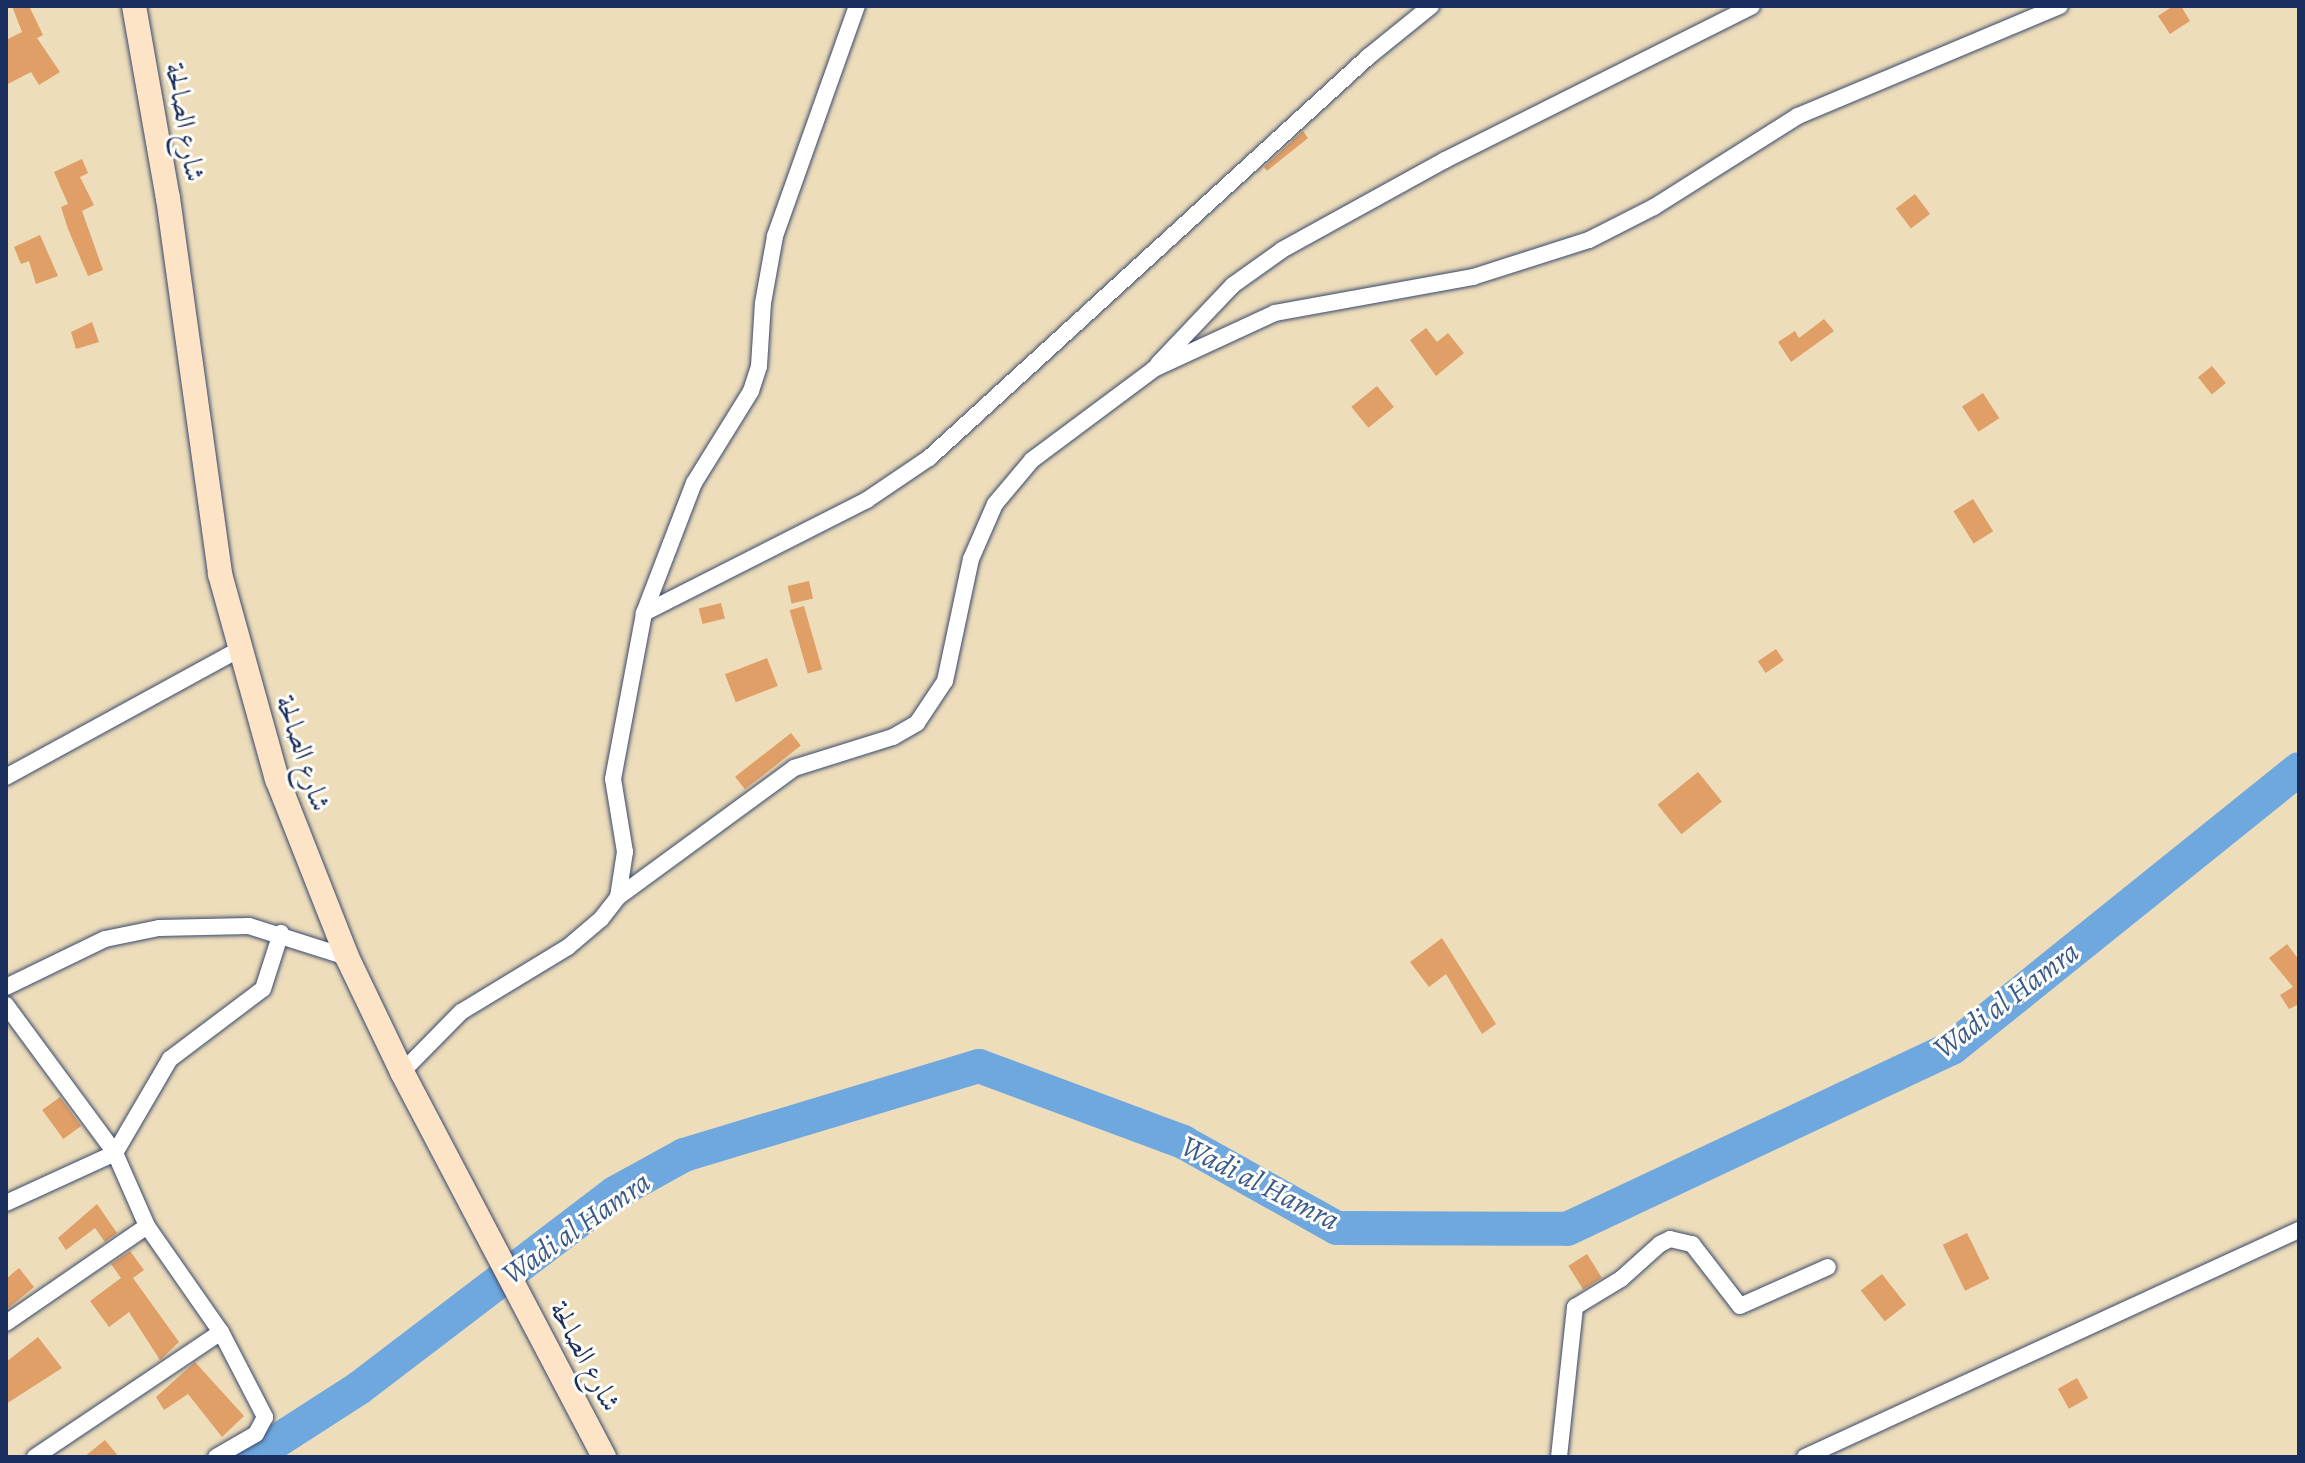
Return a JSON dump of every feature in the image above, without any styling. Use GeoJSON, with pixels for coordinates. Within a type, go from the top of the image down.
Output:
{"type":"FeatureCollection","features":[{"type":"Feature","properties":{"kind":"main road","name":"شارع الصالحة"},"geometry":{"type":"LineString","coordinates":[[134,6],[168,198],[205,488],[240,649],[277,779],[347,957],[402,1072],[604,1457]]}},
{"type":"Feature","properties":{"kind":"street"},"geometry":{"type":"LineString","coordinates":[[618,897],[625,852],[613,779],[644,613],[694,483],[751,391],[759,366],[763,303],[775,236],[857,6]]}},
{"type":"Feature","properties":{"kind":"street"},"geometry":{"type":"LineString","coordinates":[[644,613],[867,500],[929,458],[1368,57],[1431,6]]}},
{"type":"Feature","properties":{"kind":"street"},"geometry":{"type":"LineString","coordinates":[[402,1072],[461,1012],[568,947],[601,919],[618,897],[794,768],[893,737],[917,723],[945,681],[971,559],[995,504],[1032,460],[1154,369],[1233,285],[1282,250],[1445,160],[1752,6]]}},
{"type":"Feature","properties":{"kind":"street"},"geometry":{"type":"LineString","coordinates":[[1154,369],[1275,313],[1473,277],[1589,240],[1654,207],[1798,116],[2060,6]]}},
{"type":"Feature","properties":{"kind":"street"},"geometry":{"type":"LineString","coordinates":[[6,777],[240,649]]}},
{"type":"Feature","properties":{"kind":"street"},"geometry":{"type":"LineString","coordinates":[[6,987],[105,939],[159,928],[218,925],[281,933],[347,957]]}},
{"type":"Feature","properties":{"kind":"street"},"geometry":{"type":"LineString","coordinates":[[6,1203],[115,1153],[170,1059],[263,989],[281,933]]}},
{"type":"Feature","properties":{"kind":"street"},"geometry":{"type":"LineString","coordinates":[[6,1005],[115,1153],[147,1226],[221,1332],[265,1417],[256,1434],[216,1457]]}},
{"type":"Feature","properties":{"kind":"street"},"geometry":{"type":"LineString","coordinates":[[6,1323],[147,1226]]}},
{"type":"Feature","properties":{"kind":"street"},"geometry":{"type":"LineString","coordinates":[[1805,1457],[2299,1230]]}},
{"type":"Feature","properties":{"kind":"street"},"geometry":{"type":"LineString","coordinates":[[1559,1457],[1575,1307],[1621,1279],[1660,1244],[1681,1239],[1692,1244],[1740,1306],[1828,1267]]}},
{"type":"Feature","properties":{"kind":"street"},"geometry":{"type":"LineString","coordinates":[[35,1457],[221,1332]]}},
{"type":"Feature","properties":{"kind":"building"},"geometry":{"type":"Polygon","coordinates":[[[12,6],[29,6],[43,35],[37,38],[60,72],[39,85],[31,72],[6,85],[6,40],[22,32],[12,6]]]}},
{"type":"Feature","properties":{"kind":"building"},"geometry":{"type":"Polygon","coordinates":[[[2173,6],[2181,6],[2190,21],[2170,34],[2158,16],[2173,6]]]}},
{"type":"Feature","properties":{"kind":"building"},"geometry":{"type":"Polygon","coordinates":[[[1303,131],[1308,138],[1267,171],[1264,167],[1303,131]]]}},
{"type":"Feature","properties":{"kind":"building"},"geometry":{"type":"Polygon","coordinates":[[[82,159],[88,173],[80,177],[94,205],[82,211],[103,270],[88,276],[68,229],[61,207],[68,204],[54,172],[82,159]]]}},
{"type":"Feature","properties":{"kind":"building"},"geometry":{"type":"Polygon","coordinates":[[[1915,194],[1930,214],[1911,228],[1896,208],[1915,194]]]}},
{"type":"Feature","properties":{"kind":"building"},"geometry":{"type":"Polygon","coordinates":[[[40,235],[58,276],[36,284],[29,261],[21,264],[14,247],[40,235]]]}},
{"type":"Feature","properties":{"kind":"building"},"geometry":{"type":"Polygon","coordinates":[[[1824,319],[1834,331],[1791,362],[1778,342],[1795,331],[1799,338],[1824,319]]]}},
{"type":"Feature","properties":{"kind":"building"},"geometry":{"type":"Polygon","coordinates":[[[92,322],[99,342],[76,349],[71,332],[92,322]]]}},
{"type":"Feature","properties":{"kind":"building"},"geometry":{"type":"Polygon","coordinates":[[[1426,328],[1437,342],[1448,333],[1464,353],[1436,376],[1410,340],[1426,328]]]}},
{"type":"Feature","properties":{"kind":"building"},"geometry":{"type":"Polygon","coordinates":[[[2212,366],[2226,383],[2212,394],[2198,377],[2212,366]]]}},
{"type":"Feature","properties":{"kind":"building"},"geometry":{"type":"Polygon","coordinates":[[[1377,386],[1394,407],[1368,428],[1351,407],[1377,386]]]}},
{"type":"Feature","properties":{"kind":"building"},"geometry":{"type":"Polygon","coordinates":[[[1983,393],[1999,418],[1978,432],[1962,407],[1983,393]]]}},
{"type":"Feature","properties":{"kind":"building"},"geometry":{"type":"Polygon","coordinates":[[[1973,499],[1993,531],[1974,543],[1953,511],[1973,499]]]}},
{"type":"Feature","properties":{"kind":"building"},"geometry":{"type":"Polygon","coordinates":[[[809,581],[813,599],[792,603],[788,586],[809,581]]]}},
{"type":"Feature","properties":{"kind":"building"},"geometry":{"type":"Polygon","coordinates":[[[721,603],[725,619],[703,624],[699,609],[721,603]]]}},
{"type":"Feature","properties":{"kind":"building"},"geometry":{"type":"Polygon","coordinates":[[[804,606],[822,669],[808,674],[790,610],[804,606]]]}},
{"type":"Feature","properties":{"kind":"building"},"geometry":{"type":"Polygon","coordinates":[[[1776,649],[1784,661],[1766,673],[1758,661],[1776,649]]]}},
{"type":"Feature","properties":{"kind":"building"},"geometry":{"type":"Polygon","coordinates":[[[767,658],[778,686],[736,702],[725,674],[767,658]]]}},
{"type":"Feature","properties":{"kind":"building"},"geometry":{"type":"Polygon","coordinates":[[[791,733],[801,746],[745,789],[735,777],[791,733]]]}},
{"type":"Feature","properties":{"kind":"building"},"geometry":{"type":"Polygon","coordinates":[[[1698,772],[1722,802],[1682,834],[1658,805],[1698,772]]]}},
{"type":"Feature","properties":{"kind":"building"},"geometry":{"type":"Polygon","coordinates":[[[1442,938],[1496,1024],[1482,1034],[1446,974],[1429,987],[1410,962],[1442,938]]]}},
{"type":"Feature","properties":{"kind":"building"},"geometry":{"type":"Polygon","coordinates":[[[2287,944],[2299,960],[2299,1004],[2289,1009],[2280,995],[2293,987],[2269,958],[2287,944]]]}},
{"type":"Feature","properties":{"kind":"building"},"geometry":{"type":"Polygon","coordinates":[[[60,1097],[81,1126],[63,1139],[42,1110],[60,1097]]]}},
{"type":"Feature","properties":{"kind":"building"},"geometry":{"type":"Polygon","coordinates":[[[97,1204],[117,1233],[105,1242],[95,1228],[66,1250],[58,1238],[97,1204]]]}},
{"type":"Feature","properties":{"kind":"building"},"geometry":{"type":"Polygon","coordinates":[[[1967,1233],[1989,1279],[1965,1291],[1943,1245],[1967,1233]]]}},
{"type":"Feature","properties":{"kind":"building"},"geometry":{"type":"Polygon","coordinates":[[[130,1251],[144,1270],[133,1278],[179,1342],[160,1360],[129,1312],[109,1327],[90,1301],[121,1278],[111,1264],[130,1251]]]}},
{"type":"Feature","properties":{"kind":"building"},"geometry":{"type":"Polygon","coordinates":[[[1587,1254],[1602,1278],[1583,1289],[1568,1266],[1587,1254]]]}},
{"type":"Feature","properties":{"kind":"building"},"geometry":{"type":"Polygon","coordinates":[[[19,1268],[34,1287],[6,1310],[6,1279],[19,1268]]]}},
{"type":"Feature","properties":{"kind":"building"},"geometry":{"type":"Polygon","coordinates":[[[1882,1274],[1906,1305],[1885,1321],[1861,1291],[1882,1274]]]}},
{"type":"Feature","properties":{"kind":"building"},"geometry":{"type":"Polygon","coordinates":[[[38,1337],[62,1368],[6,1404],[6,1362],[38,1337]]]}},
{"type":"Feature","properties":{"kind":"building"},"geometry":{"type":"Polygon","coordinates":[[[195,1362],[244,1416],[222,1437],[188,1394],[164,1410],[156,1397],[195,1362]]]}},
{"type":"Feature","properties":{"kind":"building"},"geometry":{"type":"Polygon","coordinates":[[[2077,1378],[2088,1398],[2069,1409],[2058,1389],[2077,1378]]]}},
{"type":"Feature","properties":{"kind":"building"},"geometry":{"type":"Polygon","coordinates":[[[105,1440],[119,1457],[84,1457],[105,1440]]]}},
{"type":"Feature","properties":{"kind":"waterway","name":"Wadi al Hamra"},"geometry":{"type":"LineString","coordinates":[[252,1457],[359,1388],[615,1193],[684,1155],[979,1066],[1183,1142],[1337,1228],[1567,1229],[1952,1048],[2299,769]]}}]}
